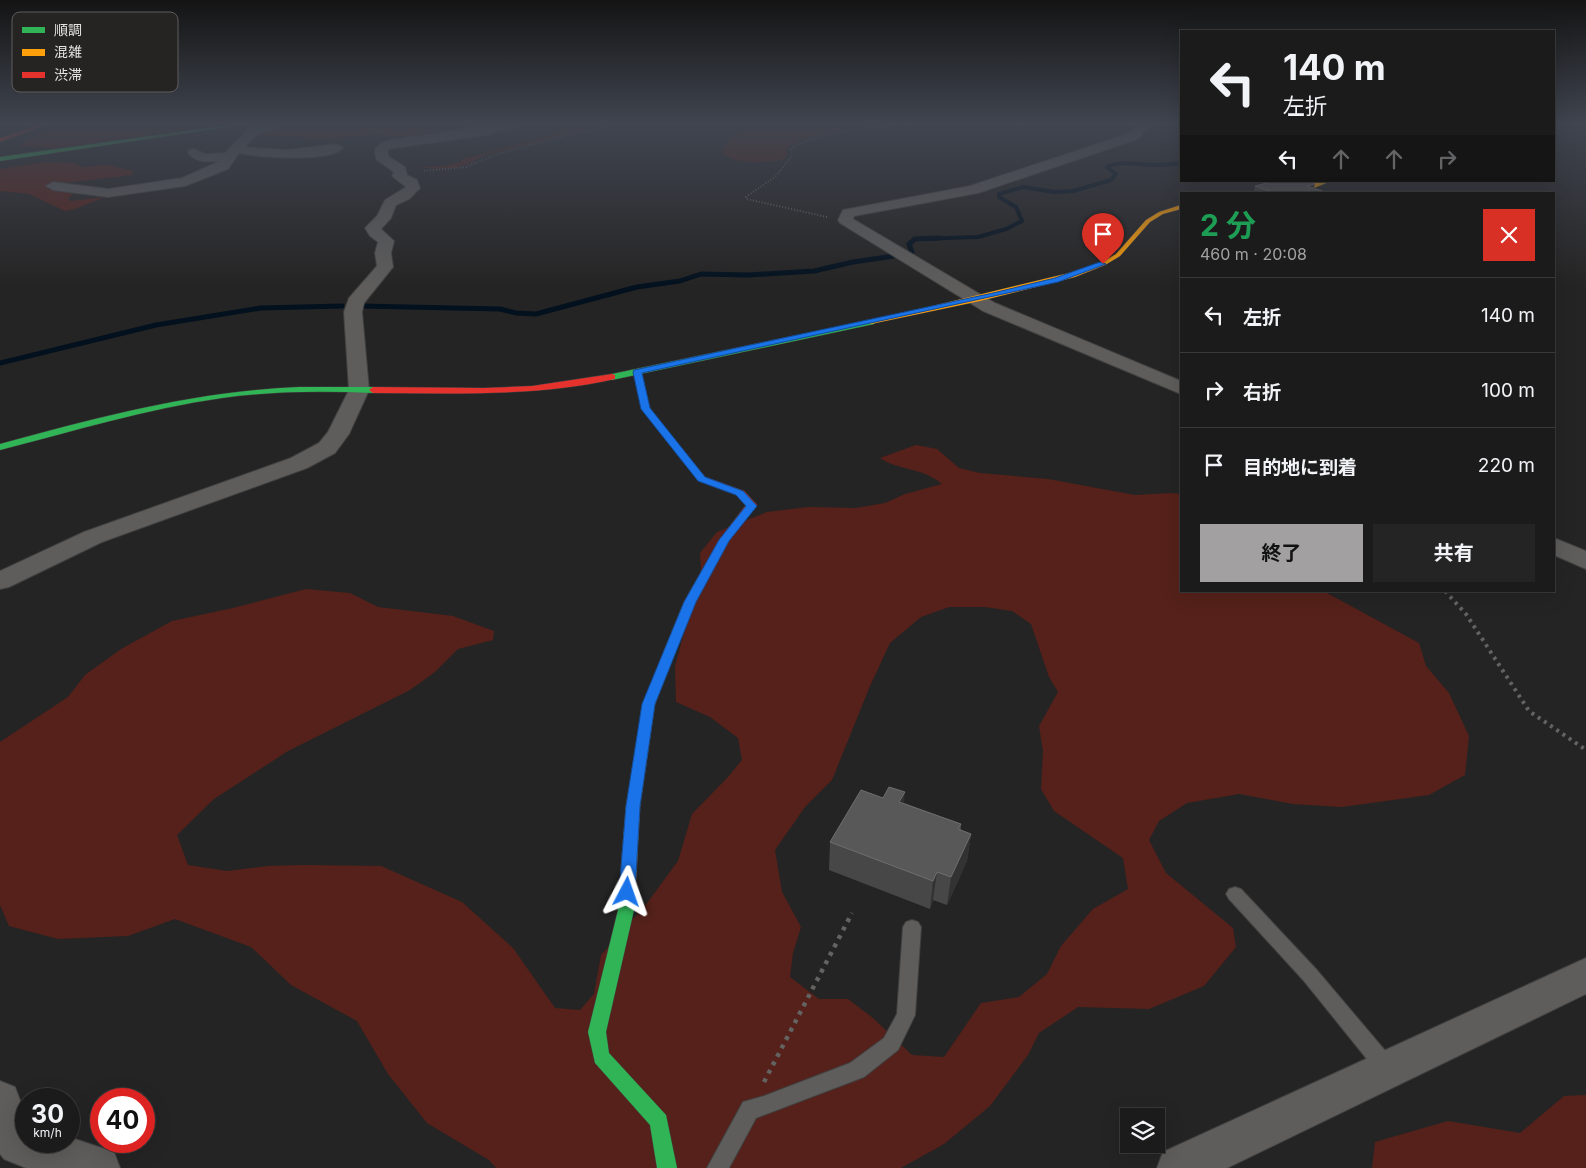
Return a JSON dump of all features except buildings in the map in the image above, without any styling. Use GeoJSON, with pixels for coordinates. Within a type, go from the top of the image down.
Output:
{"type":"FeatureCollection","features":[{"type":"Feature","properties":{"kind":"main road"},"geometry":{"type":"LineString","coordinates":[[1269,192],[1313,186],[1324,182]]}},
{"type":"Feature","properties":{"kind":"main road"},"geometry":{"type":"LineString","coordinates":[[0,447],[134,412],[207,398],[256,392],[519,390],[588,381],[637,372],[1058,280],[1103,264],[1127,247],[1148,221],[1180,207]]}},
{"type":"Feature","properties":{"kind":"main road"},"geometry":{"type":"LineString","coordinates":[[637,372],[646,409],[702,479],[740,493],[752,506],[724,540],[690,602],[649,704],[633,806],[626,910],[597,1032],[601,1057],[659,1121],[667,1168]]}},
{"type":"Feature","properties":{"kind":"street"},"geometry":{"type":"LineString","coordinates":[[53,186],[108,192],[177,184],[193,179]]}},
{"type":"Feature","properties":{"kind":"street"},"geometry":{"type":"LineString","coordinates":[[0,581],[93,537],[299,463],[327,448],[338,434],[360,390],[353,312],[355,302],[385,267],[383,254],[386,241],[375,233],[374,228],[384,218],[390,203],[404,196],[413,188],[412,183],[404,179]]}},
{"type":"Feature","properties":{"kind":"street"},"geometry":{"type":"LineString","coordinates":[[1007,179],[973,190],[848,213],[845,220],[996,310],[1180,388]]}},
{"type":"Feature","properties":{"kind":"street"},"geometry":{"type":"LineString","coordinates":[[1555,546],[1586,561]]}},
{"type":"Feature","properties":{"kind":"street"},"geometry":{"type":"LineString","coordinates":[[1179,1168],[1386,1068],[1586,975]]}},
{"type":"Feature","properties":{"kind":"street"},"geometry":{"type":"LineString","coordinates":[[0,1102],[6,1123],[19,1144],[98,1168]]}},
{"type":"Feature","properties":{"kind":"lane"},"geometry":{"type":"LineString","coordinates":[[1235,894],[1310,975],[1386,1068]]}},
{"type":"Feature","properties":{"kind":"lane"},"geometry":{"type":"LineString","coordinates":[[718,1168],[750,1109],[764,1106],[856,1070],[891,1044],[906,1015],[912,927]]}},
{"type":"Feature","properties":{"kind":"path"},"geometry":{"type":"LineString","coordinates":[[772,179],[746,196],[747,199],[800,212],[845,220]]}},
{"type":"Feature","properties":{"kind":"path"},"geometry":{"type":"LineString","coordinates":[[1446,592],[1466,614],[1529,711],[1586,750]]}},
{"type":"Feature","properties":{"kind":"path"},"geometry":{"type":"LineString","coordinates":[[750,1109],[852,913]]}},
{"type":"Feature","properties":{"kind":"shaded area"},"geometry":{"type":"Polygon","coordinates":[[[0,179],[102,179],[63,183],[68,192],[73,194],[68,199],[70,201],[105,197],[65,211],[29,194],[0,191],[0,179]]]}},
{"type":"Feature","properties":{"kind":"shaded area"},"geometry":{"type":"Polygon","coordinates":[[[916,445],[937,449],[959,468],[980,473],[1048,479],[1135,495],[1180,494],[1180,592],[1327,593],[1419,643],[1426,666],[1449,693],[1469,736],[1465,775],[1429,795],[1342,807],[1293,804],[1239,794],[1187,803],[1159,821],[1149,840],[1166,873],[1233,928],[1236,947],[1204,986],[1149,1009],[1078,1007],[1039,1033],[1028,1055],[990,1106],[944,1144],[901,1168],[496,1168],[489,1160],[427,1123],[388,1074],[357,1021],[291,985],[251,947],[175,919],[128,936],[58,939],[9,926],[0,905],[0,742],[68,697],[85,675],[121,649],[172,621],[233,608],[306,589],[350,593],[378,607],[453,616],[494,631],[493,640],[458,649],[435,672],[410,690],[288,751],[214,799],[177,835],[188,865],[227,871],[268,866],[381,866],[462,902],[513,948],[555,1008],[580,1010],[594,994],[601,955],[647,903],[678,861],[692,814],[742,760],[738,738],[710,717],[676,702],[675,666],[701,570],[700,553],[717,532],[767,512],[808,507],[856,508],[885,503],[905,494],[942,484],[927,475],[880,458],[916,445]],[[949,607],[921,617],[890,643],[870,686],[832,780],[805,807],[775,850],[782,892],[801,927],[793,953],[790,977],[819,999],[848,999],[873,1018],[912,1055],[944,1057],[981,1003],[1019,997],[1047,974],[1061,946],[1093,909],[1128,889],[1123,858],[1054,811],[1041,789],[1043,751],[1039,726],[1058,692],[1049,677],[1031,624],[1012,611],[985,607],[949,607]]]}},
{"type":"Feature","properties":{"kind":"shaded area"},"geometry":{"type":"Polygon","coordinates":[[[1586,1095],[1586,1168],[1372,1168],[1375,1142],[1448,1121],[1520,1133],[1564,1096],[1586,1095]]]}},
{"type":"Feature","properties":{"kind":"waterway"},"geometry":{"type":"LineString","coordinates":[[919,239],[978,237],[1006,229],[1022,221],[1016,207],[999,197],[999,194],[1023,187],[1054,192],[1073,191],[1112,179]]}},
{"type":"Feature","properties":{"kind":"waterway"},"geometry":{"type":"LineString","coordinates":[[919,239],[940,238]]}},
{"type":"Feature","properties":{"kind":"waterway"},"geometry":{"type":"LineString","coordinates":[[914,239],[919,239]]}},
{"type":"Feature","properties":{"kind":"waterway"},"geometry":{"type":"LineString","coordinates":[[910,254],[912,252],[909,244],[915,239],[919,239]]}},
{"type":"Feature","properties":{"kind":"waterway"},"geometry":{"type":"LineString","coordinates":[[361,306],[500,309],[516,313],[536,314],[637,287],[680,281],[701,274],[749,275],[814,271],[853,262],[894,256]]}},
{"type":"Feature","properties":{"kind":"waterway"},"geometry":{"type":"LineString","coordinates":[[0,363],[156,325],[261,308],[342,306]]}},
{"type":"Feature","properties":{"kind":"traffic: fast"},"geometry":{"type":"LineString","coordinates":[[612,377],[871,322]]}},
{"type":"Feature","properties":{"kind":"traffic: fast"},"geometry":{"type":"LineString","coordinates":[[0,447],[126,414],[190,401],[284,390],[373,390]]}},
{"type":"Feature","properties":{"kind":"traffic: fast"},"geometry":{"type":"LineString","coordinates":[[628,880],[626,910],[597,1032],[601,1057],[659,1121],[667,1168]]}},
{"type":"Feature","properties":{"kind":"traffic: slow"},"geometry":{"type":"LineString","coordinates":[[1269,192],[1313,186],[1324,182]]}},
{"type":"Feature","properties":{"kind":"traffic: slow"},"geometry":{"type":"LineString","coordinates":[[871,322],[977,299],[1072,275],[1103,264],[1118,255],[1148,221],[1161,213],[1180,207]]}},
{"type":"Feature","properties":{"kind":"traffic: slow"},"geometry":{"type":"LineString","coordinates":[[628,880],[633,806],[649,704],[672,646]]}},
{"type":"Feature","properties":{"kind":"traffic: jam"},"geometry":{"type":"LineString","coordinates":[[637,372],[646,409],[702,479],[740,493],[752,505],[724,540],[690,602],[672,646]]}},
{"type":"Feature","properties":{"kind":"traffic: jam"},"geometry":{"type":"LineString","coordinates":[[373,390],[484,391],[532,389],[612,377]]}},
{"type":"Feature","properties":{"kind":"route"},"geometry":{"type":"LineString","coordinates":[[627,892],[633,806],[649,704],[690,602],[724,540],[752,506],[740,493],[702,479],[646,409],[637,372],[1058,280],[1103,264]]}}]}
